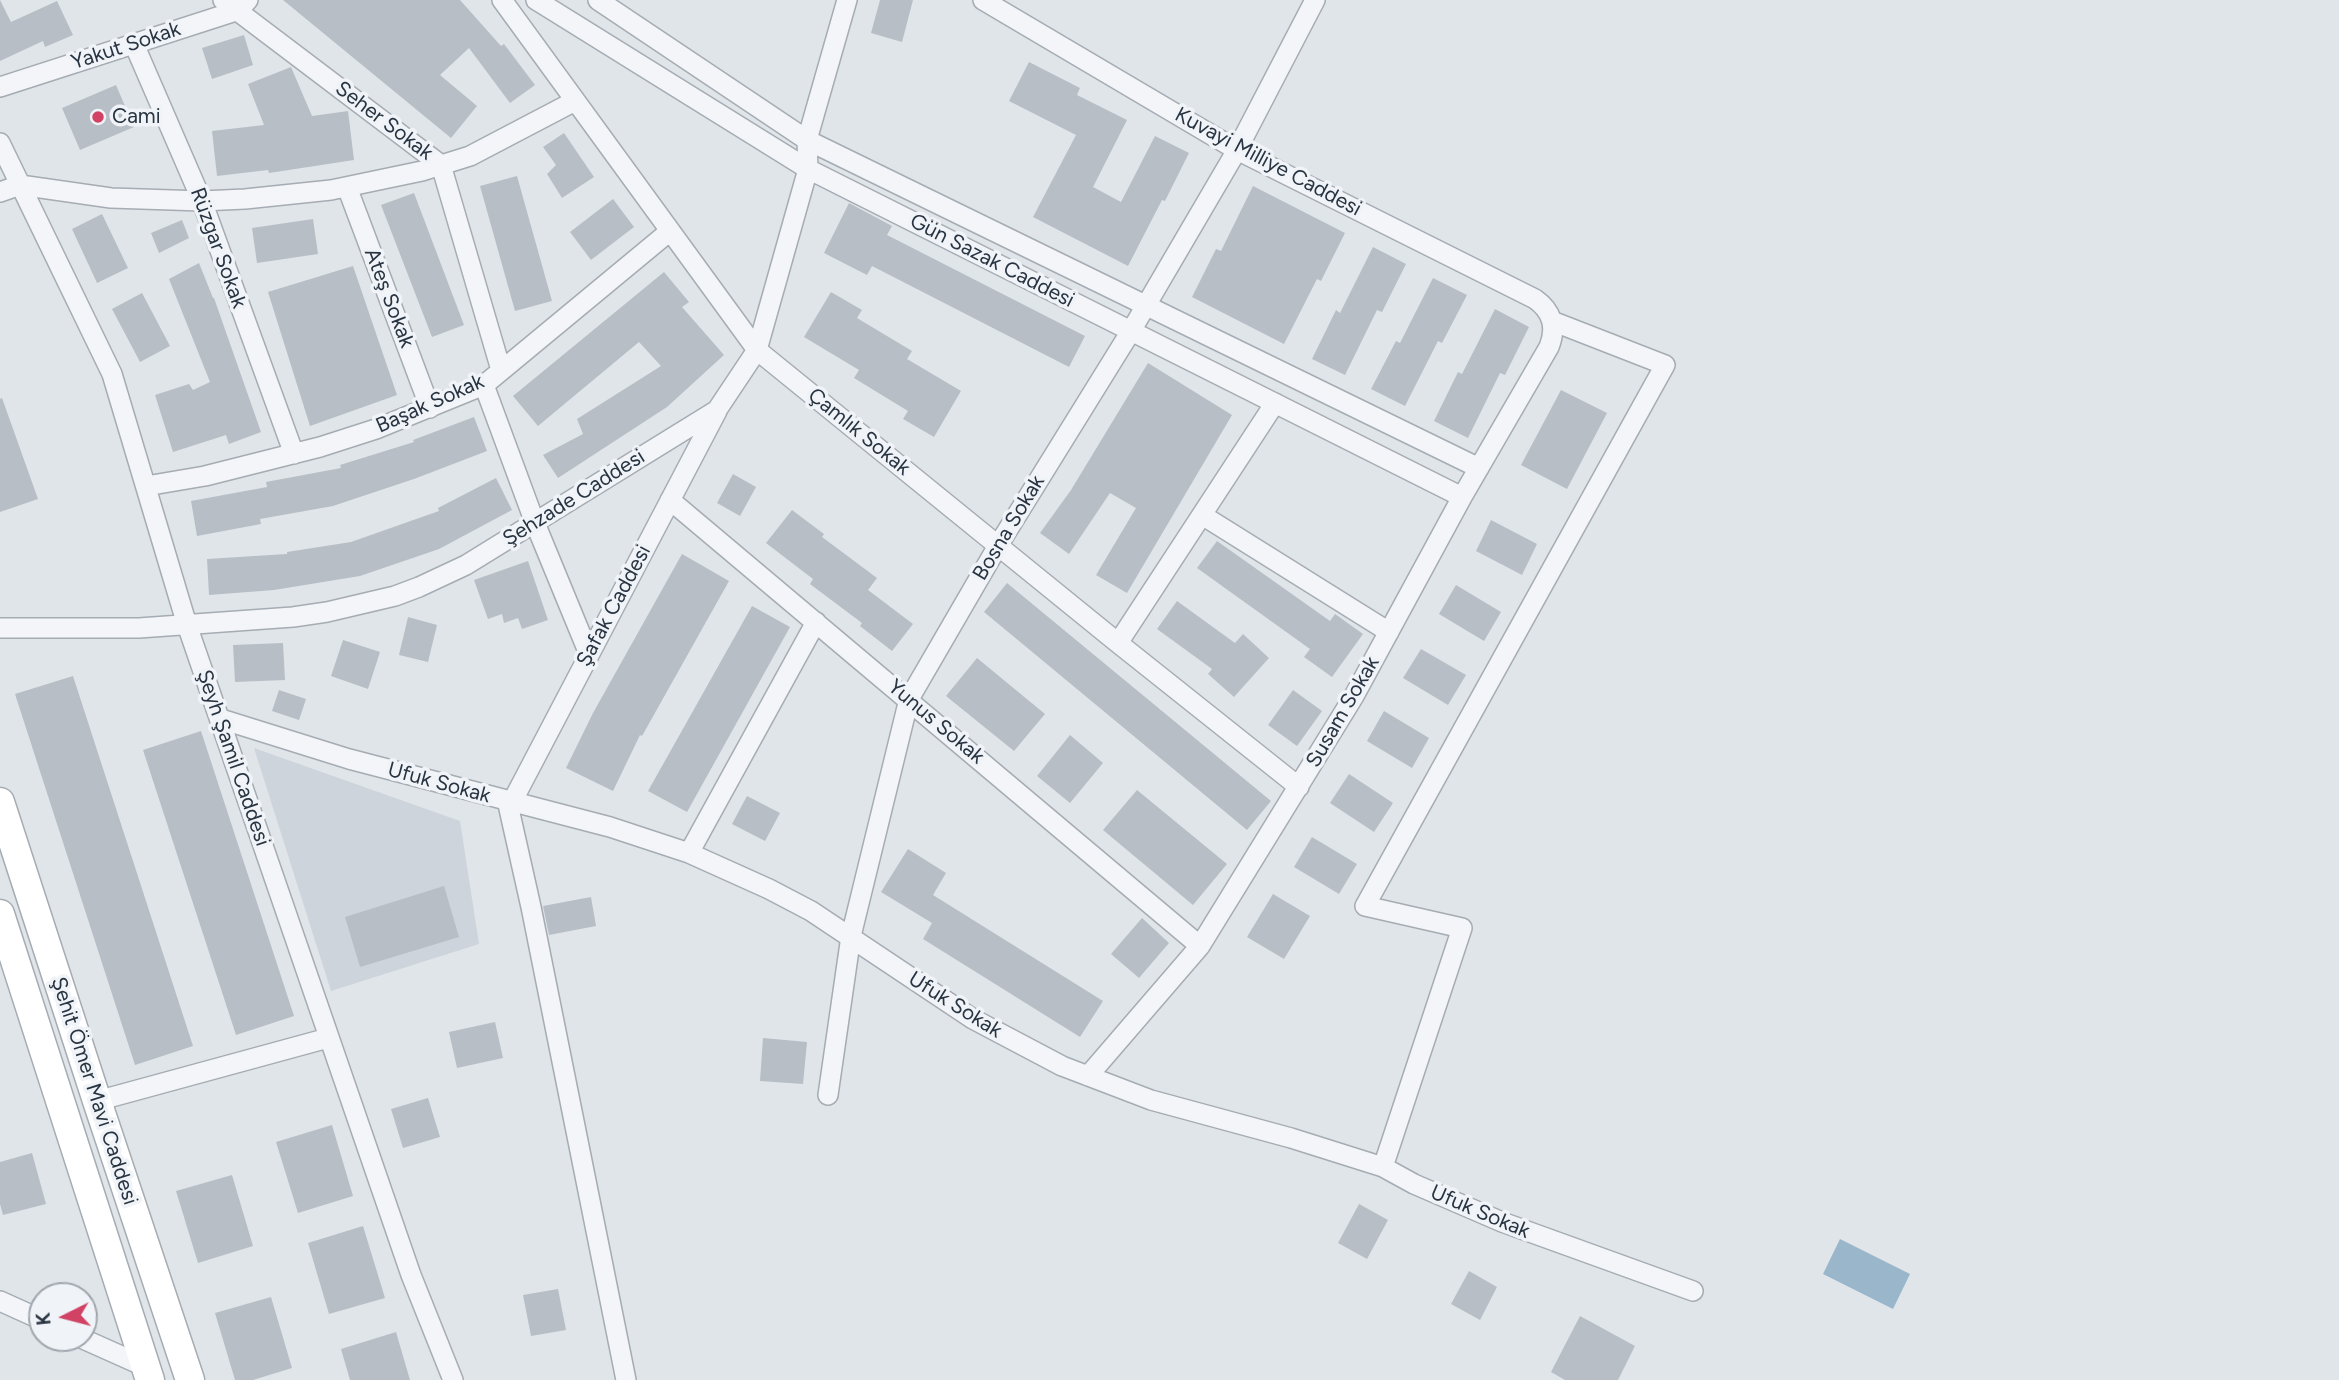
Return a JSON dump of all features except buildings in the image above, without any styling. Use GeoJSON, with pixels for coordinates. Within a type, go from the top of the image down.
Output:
{"type":"FeatureCollection","features":[{"type":"Feature","properties":{"kind":"main road","name":"Şehit Ömer Mavi Caddesi"},"geometry":{"type":"LineString","coordinates":[[0,802],[96,1101],[190,1380]]}},
{"type":"Feature","properties":{"kind":"main road","name":"Şehit Ömer Mavi Caddesi"},"geometry":{"type":"LineString","coordinates":[[0,914],[6,952],[148,1374]]}},
{"type":"Feature","properties":{"kind":"street","name":"Çamlık Sokak"},"geometry":{"type":"LineString","coordinates":[[502,0],[757,350],[1299,787]]}},
{"type":"Feature","properties":{"kind":"street","name":"Gün Sazak Caddesi"},"geometry":{"type":"LineString","coordinates":[[536,0],[808,169],[1462,498]]}},
{"type":"Feature","properties":{"kind":"street","name":"Gün Sazak Caddesi"},"geometry":{"type":"LineString","coordinates":[[598,0],[807,140],[1479,468]]}},
{"type":"Feature","properties":{"kind":"street","name":"Şehzade Caddesi"},"geometry":{"type":"LineString","coordinates":[[0,628],[87,629],[293,618],[395,596],[466,565],[717,410],[757,350],[808,169],[807,140],[847,0]]}},
{"type":"Feature","properties":{"kind":"street","name":"Kuvayi Milliye Caddesi"},"geometry":{"type":"LineString","coordinates":[[983,0],[1237,150],[1535,299],[1549,312],[1552,321]]}},
{"type":"Feature","properties":{"kind":"street","name":"Bosna Sokak"},"geometry":{"type":"LineString","coordinates":[[828,1096],[851,936],[909,699],[999,544],[1131,331],[1237,150],[1315,0]]}},
{"type":"Feature","properties":{"kind":"street","name":"Yakut Sokak"},"geometry":{"type":"LineString","coordinates":[[0,87],[134,44],[237,4]]}},
{"type":"Feature","properties":{"kind":"street","name":"Seher Sokak"},"geometry":{"type":"LineString","coordinates":[[237,4],[441,165],[502,370]]}},
{"type":"Feature","properties":{"kind":"street","name":"Rüzgar Sokak"},"geometry":{"type":"LineString","coordinates":[[134,44],[202,201],[294,454]]}},
{"type":"Feature","properties":{"kind":"street"},"geometry":{"type":"LineString","coordinates":[[0,192],[20,186],[111,198],[202,201],[288,196],[347,187],[470,156],[575,101]]}},
{"type":"Feature","properties":{"kind":"street","name":"Şeyh Şamil Caddesi"},"geometry":{"type":"LineString","coordinates":[[0,143],[112,374],[187,625],[411,1275],[453,1380]]}},
{"type":"Feature","properties":{"kind":"street","name":"Ateş Sokak"},"geometry":{"type":"LineString","coordinates":[[347,187],[430,408]]}},
{"type":"Feature","properties":{"kind":"street","name":"Başak Sokak"},"geometry":{"type":"LineString","coordinates":[[146,486],[205,476],[294,454],[376,429],[484,384],[670,231]]}},
{"type":"Feature","properties":{"kind":"street"},"geometry":{"type":"LineString","coordinates":[[1383,1167],[1462,928],[1365,906],[1665,365],[1552,321]]}},
{"type":"Feature","properties":{"kind":"street","name":"Susam Sokak"},"geometry":{"type":"LineString","coordinates":[[1088,1076],[1200,946],[1299,787],[1354,696],[1549,346],[1554,330],[1552,321]]}},
{"type":"Feature","properties":{"kind":"street"},"geometry":{"type":"LineString","coordinates":[[484,384],[535,523],[589,654]]}},
{"type":"Feature","properties":{"kind":"street"},"geometry":{"type":"LineString","coordinates":[[1118,643],[1275,403]]}},
{"type":"Feature","properties":{"kind":"street","name":"Şafak Caddesi"},"geometry":{"type":"LineString","coordinates":[[509,801],[717,410]]}},
{"type":"Feature","properties":{"kind":"street","name":"Yunus Sokak"},"geometry":{"type":"LineString","coordinates":[[670,500],[1200,946]]}},
{"type":"Feature","properties":{"kind":"street"},"geometry":{"type":"LineString","coordinates":[[1202,515],[1389,632]]}},
{"type":"Feature","properties":{"kind":"street"},"geometry":{"type":"LineString","coordinates":[[689,853],[816,622]]}},
{"type":"Feature","properties":{"kind":"street","name":"Ufuk Sokak"},"geometry":{"type":"LineString","coordinates":[[221,719],[349,759],[610,827],[689,853],[769,889],[851,936],[973,1019],[1017,1044],[1088,1076],[1151,1100],[1291,1138],[1383,1167],[1433,1193],[1502,1222],[1693,1291]]}},
{"type":"Feature","properties":{"kind":"street"},"geometry":{"type":"LineString","coordinates":[[509,801],[626,1380]]}},
{"type":"Feature","properties":{"kind":"street"},"geometry":{"type":"LineString","coordinates":[[96,1101],[328,1038]]}},
{"type":"Feature","properties":{"kind":"street"},"geometry":{"type":"LineString","coordinates":[[0,1301],[28,1314]]}},
{"type":"Feature","properties":{"kind":"street"},"geometry":{"type":"LineString","coordinates":[[98,1347],[148,1374]]}},
{"type":"Feature","properties":{"kind":"shaded area"},"geometry":{"type":"Polygon","coordinates":[[[254,748],[460,821],[479,944],[331,991],[254,748]]]}},
{"type":"Feature","properties":{"kind":"water"},"geometry":{"type":"Polygon","coordinates":[[[1840,1239],[1910,1274],[1893,1309],[1823,1274],[1840,1239]]]}},
{"type":"Feature","properties":{"kind":"place","name":"Cami"},"geometry":{"type":"Point","coordinates":[98,117]}}]}
